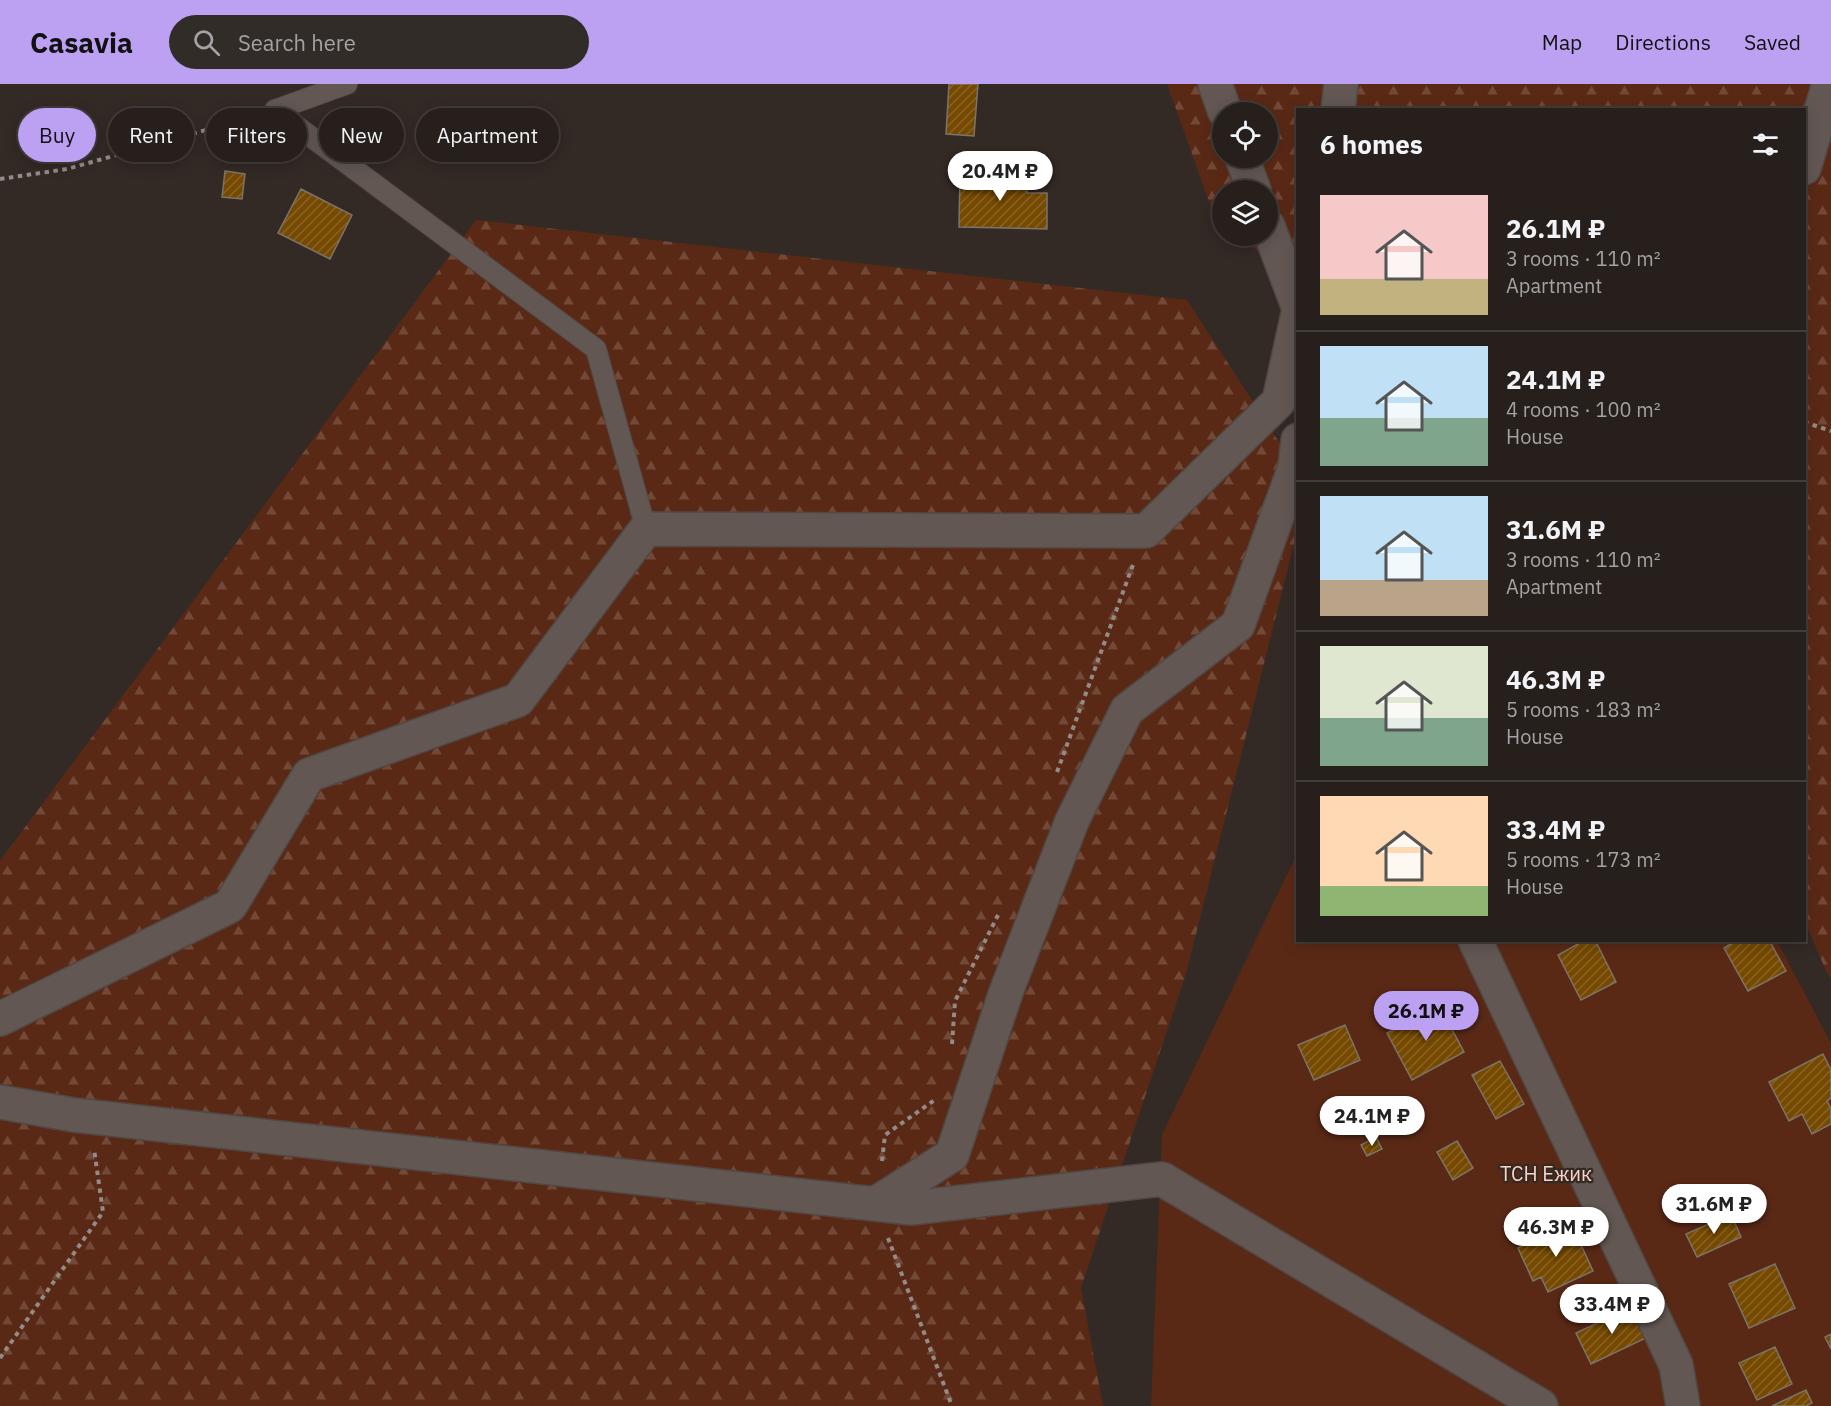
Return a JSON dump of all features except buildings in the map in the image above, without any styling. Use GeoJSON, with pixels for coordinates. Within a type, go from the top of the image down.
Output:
{"type":"FeatureCollection","features":[{"type":"Feature","properties":{"kind":"street"},"geometry":{"type":"LineString","coordinates":[[1215,84],[1221,102]]}},
{"type":"Feature","properties":{"kind":"street"},"geometry":{"type":"LineString","coordinates":[[1338,108],[1341,84]]}},
{"type":"Feature","properties":{"kind":"street"},"geometry":{"type":"LineString","coordinates":[[1806,161],[1829,84]]}},
{"type":"Feature","properties":{"kind":"street"},"geometry":{"type":"LineString","coordinates":[[1276,246],[1296,301]]}},
{"type":"Feature","properties":{"kind":"street"},"geometry":{"type":"LineString","coordinates":[[0,1019],[230,906],[309,775],[518,700],[646,529],[1146,531],[1279,401],[1296,323]]}},
{"type":"Feature","properties":{"kind":"street"},"geometry":{"type":"LineString","coordinates":[[875,1204],[952,1155],[1006,992],[1072,821],[1127,710],[1238,625],[1296,467]]}},
{"type":"Feature","properties":{"kind":"street"},"geometry":{"type":"LineString","coordinates":[[1476,942],[1676,1365],[1683,1406]]}},
{"type":"Feature","properties":{"kind":"street"},"geometry":{"type":"LineString","coordinates":[[0,1102],[90,1116],[911,1208],[1162,1179],[1541,1406]]}},
{"type":"Feature","properties":{"kind":"lane"},"geometry":{"type":"LineString","coordinates":[[281,108],[347,84]]}},
{"type":"Feature","properties":{"kind":"lane"},"geometry":{"type":"LineString","coordinates":[[307,134],[596,350],[646,529]]}},
{"type":"Feature","properties":{"kind":"path"},"geometry":{"type":"LineString","coordinates":[[0,179],[67,169],[206,130]]}},
{"type":"Feature","properties":{"kind":"path"},"geometry":{"type":"LineString","coordinates":[[1806,423],[1831,431]]}},
{"type":"Feature","properties":{"kind":"path"},"geometry":{"type":"LineString","coordinates":[[0,1358],[103,1212],[90,1116]]}},
{"type":"Feature","properties":{"kind":"green space"},"geometry":{"type":"Polygon","coordinates":[[[1167,84],[1831,84],[1831,978],[1806,925],[1806,108],[1296,108],[1296,277],[1251,246],[1278,246],[1278,180],[1212,180],[1212,210],[1167,84]]]}},
{"type":"Feature","properties":{"kind":"green space"},"geometry":{"type":"Polygon","coordinates":[[[476,220],[1187,300],[1296,468],[1296,536],[1186,974],[1081,1288],[1103,1406],[0,1406],[0,861],[476,220]]]}},
{"type":"Feature","properties":{"kind":"green space","name":"ТСН Ежик"},"geometry":{"type":"Polygon","coordinates":[[[1296,847],[1296,942],[1778,942],[1831,1043],[1831,1406],[1151,1406],[1162,1135],[1295,858],[1296,847]]]}}]}
